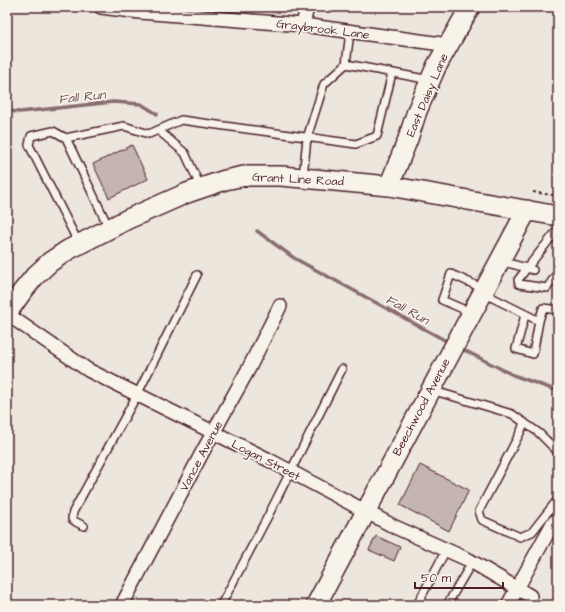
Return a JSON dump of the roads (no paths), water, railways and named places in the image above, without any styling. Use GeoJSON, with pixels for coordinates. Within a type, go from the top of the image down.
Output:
{"type":"FeatureCollection","features":[{"type":"Feature","properties":{"kind":"street","name":"Graybrook Lane"},"geometry":{"type":"LineString","coordinates":[[101,7],[303,25],[449,45]]}},
{"type":"Feature","properties":{"kind":"street"},"geometry":{"type":"LineString","coordinates":[[303,25],[307,7]]}},
{"type":"Feature","properties":{"kind":"street","name":"East Daisy Lane"},"geometry":{"type":"LineString","coordinates":[[389,186],[408,139],[417,111],[431,80],[470,7]]}},
{"type":"Feature","properties":{"kind":"street","name":"Grant Line Road"},"geometry":{"type":"LineString","coordinates":[[7,313],[22,292],[50,262],[79,244],[160,204],[201,188],[225,180],[244,176],[262,175],[389,186],[558,216]]}},
{"type":"Feature","properties":{"kind":"street","name":"Beechwood Avenue"},"geometry":{"type":"LineString","coordinates":[[316,605],[527,210]]}},
{"type":"Feature","properties":{"kind":"street","name":"Vance Avenue"},"geometry":{"type":"LineString","coordinates":[[122,605],[280,306]]}},
{"type":"Feature","properties":{"kind":"street","name":"Logan Street"},"geometry":{"type":"LineString","coordinates":[[7,313],[88,370],[366,512],[472,562],[530,596]]}},
{"type":"Feature","properties":{"kind":"street"},"geometry":{"type":"LineString","coordinates":[[508,605],[553,523],[558,519]]}},
{"type":"Feature","properties":{"kind":"lane"},"geometry":{"type":"LineString","coordinates":[[303,178],[307,138],[324,84],[346,64],[350,32]]}},
{"type":"Feature","properties":{"kind":"lane"},"geometry":{"type":"LineString","coordinates":[[346,64],[431,80]]}},
{"type":"Feature","properties":{"kind":"lane"},"geometry":{"type":"LineString","coordinates":[[79,244],[29,144],[31,136],[53,132],[66,138],[124,126],[149,134],[181,120],[356,144],[377,136],[392,73]]}},
{"type":"Feature","properties":{"kind":"lane"},"geometry":{"type":"LineString","coordinates":[[158,130],[185,153],[201,188]]}},
{"type":"Feature","properties":{"kind":"lane"},"geometry":{"type":"LineString","coordinates":[[66,138],[109,228]]}},
{"type":"Feature","properties":{"kind":"lane"},"geometry":{"type":"LineString","coordinates":[[554,274],[547,288],[519,284],[518,280],[530,269],[538,256],[558,232]]}},
{"type":"Feature","properties":{"kind":"lane"},"geometry":{"type":"LineString","coordinates":[[500,261],[530,269]]}},
{"type":"Feature","properties":{"kind":"lane"},"geometry":{"type":"LineString","coordinates":[[472,313],[442,300],[451,274],[539,322]]}},
{"type":"Feature","properties":{"kind":"lane"},"geometry":{"type":"LineString","coordinates":[[84,526],[72,519],[73,512],[137,395],[197,275]]}},
{"type":"Feature","properties":{"kind":"lane"},"geometry":{"type":"LineString","coordinates":[[525,315],[516,349],[533,354],[543,308],[558,310]]}},
{"type":"Feature","properties":{"kind":"lane"},"geometry":{"type":"LineString","coordinates":[[221,605],[342,369]]}},
{"type":"Feature","properties":{"kind":"lane"},"geometry":{"type":"LineString","coordinates":[[431,390],[512,414],[539,433],[558,452]]}},
{"type":"Feature","properties":{"kind":"lane"},"geometry":{"type":"LineString","coordinates":[[524,422],[521,431],[479,511],[482,520],[520,537],[532,532],[558,499]]}},
{"type":"Feature","properties":{"kind":"lane"},"geometry":{"type":"LineString","coordinates":[[417,605],[446,550]]}},
{"type":"Feature","properties":{"kind":"lane"},"geometry":{"type":"LineString","coordinates":[[447,605],[472,562]]}},
{"type":"Feature","properties":{"kind":"waterway","name":"Fall Run"},"geometry":{"type":"LineString","coordinates":[[7,111],[20,112],[113,102],[141,104],[157,114]]}},
{"type":"Feature","properties":{"kind":"waterway","name":"Fall Run"},"geometry":{"type":"LineString","coordinates":[[257,231],[294,258],[450,343]]}},
{"type":"Feature","properties":{"kind":"waterway","name":"Fall Run"},"geometry":{"type":"LineString","coordinates":[[460,348],[513,375],[558,391]]}}]}
